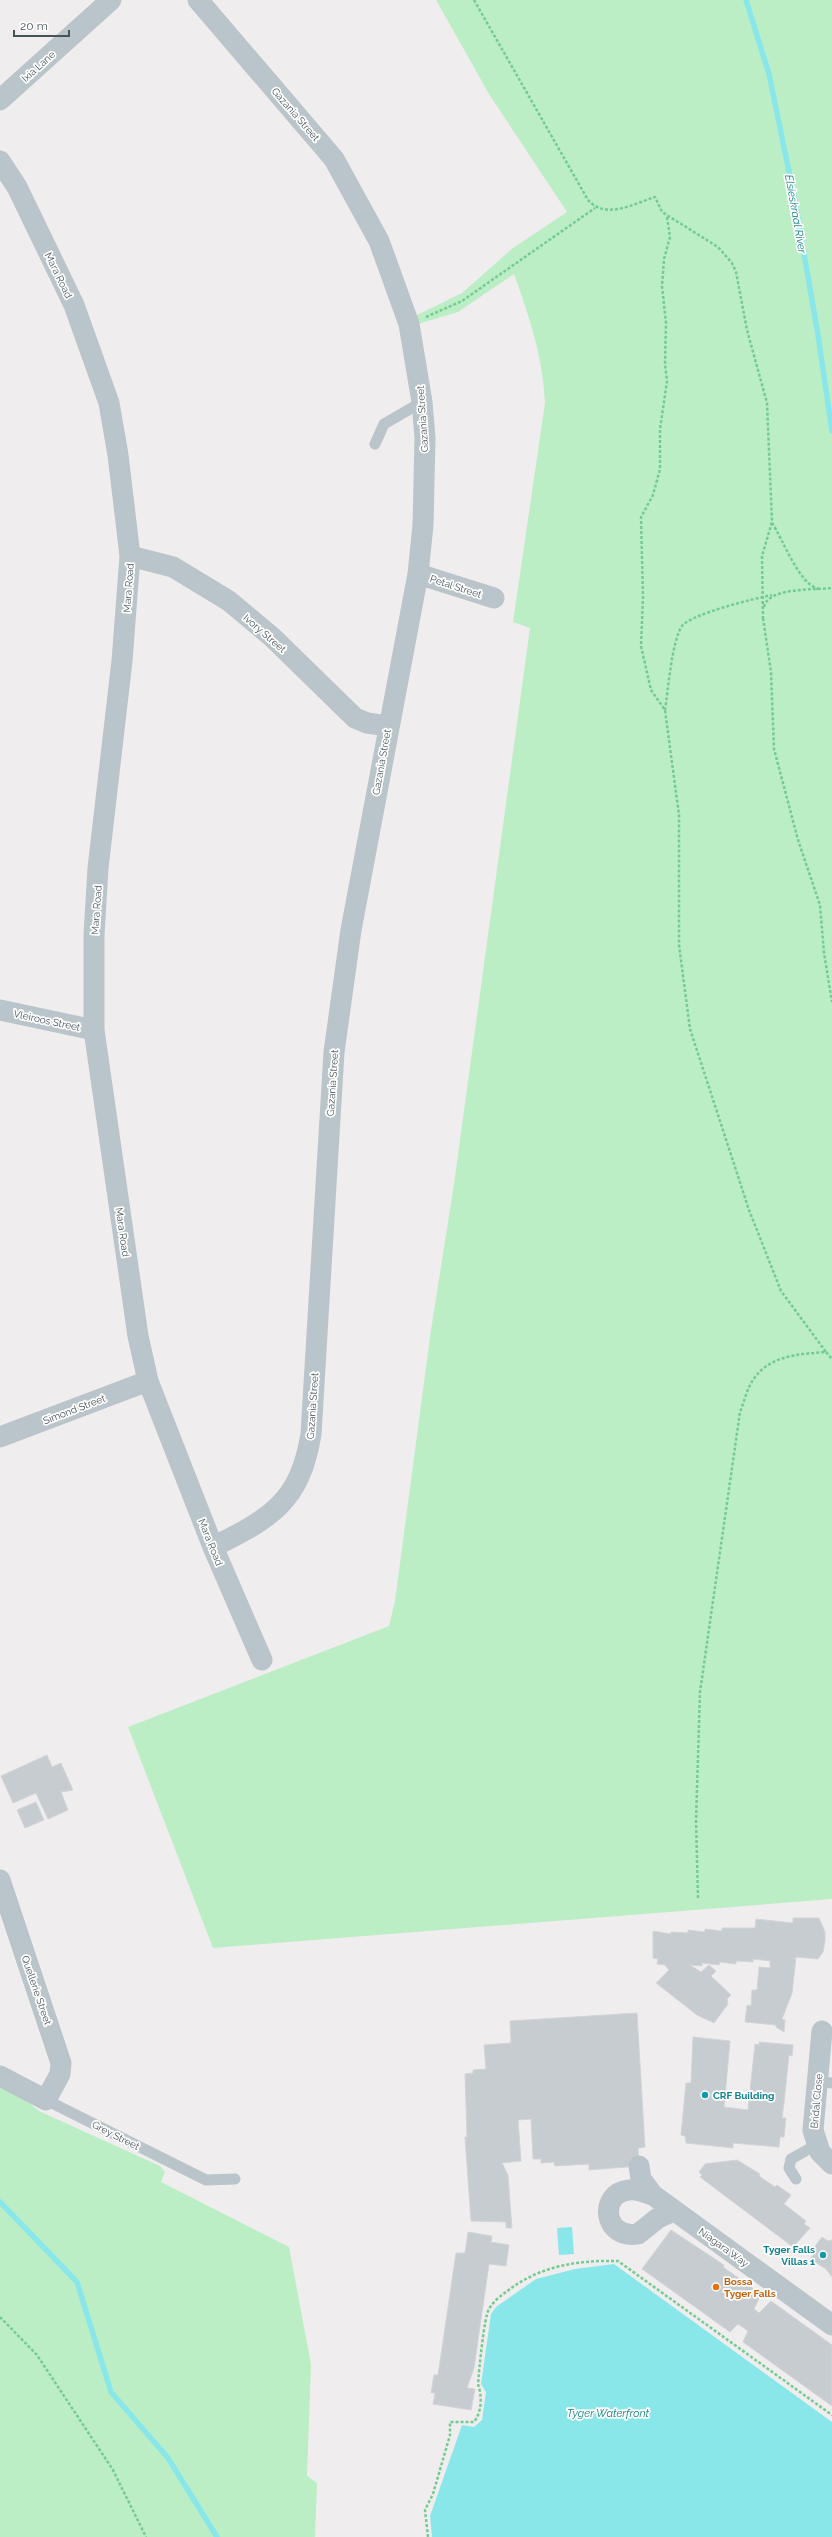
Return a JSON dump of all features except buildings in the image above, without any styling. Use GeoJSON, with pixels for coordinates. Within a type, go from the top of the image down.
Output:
{"type":"FeatureCollection","features":[{"type":"Feature","properties":{"kind":"street","name":"Ixia Lane"},"geometry":{"type":"LineString","coordinates":[[0,100],[111,0]]}},
{"type":"Feature","properties":{"kind":"street","name":"Gazania Street"},"geometry":{"type":"LineString","coordinates":[[198,0],[341,168],[379,241],[409,324],[422,402],[425,438],[423,525],[418,574],[388,726],[351,930],[334,1052],[311,1434],[308,1456],[299,1480],[288,1497],[273,1513],[248,1530],[213,1547]]}},
{"type":"Feature","properties":{"kind":"street","name":"Mara Road"},"geometry":{"type":"LineString","coordinates":[[0,161],[17,187],[74,305],[109,403],[118,455],[130,556],[123,653],[98,868],[94,935],[94,1030],[137,1329],[148,1381],[213,1547],[262,1660]]}},
{"type":"Feature","properties":{"kind":"street","name":"Ivory Street"},"geometry":{"type":"LineString","coordinates":[[130,556],[172,567],[229,601],[272,637],[355,718],[388,726]]}},
{"type":"Feature","properties":{"kind":"street","name":"Petal Street"},"geometry":{"type":"LineString","coordinates":[[418,574],[494,598]]}},
{"type":"Feature","properties":{"kind":"street","name":"Vleiroos Street"},"geometry":{"type":"LineString","coordinates":[[0,1010],[94,1030]]}},
{"type":"Feature","properties":{"kind":"street","name":"Simond Street"},"geometry":{"type":"LineString","coordinates":[[0,1437],[148,1381]]}},
{"type":"Feature","properties":{"kind":"street","name":"Quellerie Street"},"geometry":{"type":"LineString","coordinates":[[0,1880],[61,2063],[60,2074],[46,2100]]}},
{"type":"Feature","properties":{"kind":"street","name":"Bridal Close"},"geometry":{"type":"LineString","coordinates":[[822,2031],[825,2082],[813,2130],[816,2145],[824,2158],[832,2164]]}},
{"type":"Feature","properties":{"kind":"street","name":"Grey Street"},"geometry":{"type":"LineString","coordinates":[[0,2076],[46,2100]]}},
{"type":"Feature","properties":{"kind":"street","name":"Niagara Way"},"geometry":{"type":"LineString","coordinates":[[639,2166],[644,2185],[653,2195],[832,2325]]}},
{"type":"Feature","properties":{"kind":"street","name":"Niagara Way"},"geometry":{"type":"LineString","coordinates":[[653,2195],[636,2190],[621,2192],[615,2197],[608,2210],[611,2224],[623,2234],[638,2234],[658,2218],[674,2211]]}},
{"type":"Feature","properties":{"kind":"lane"},"geometry":{"type":"LineString","coordinates":[[375,444],[384,424],[422,402]]}},
{"type":"Feature","properties":{"kind":"lane","name":"Grey Street"},"geometry":{"type":"LineString","coordinates":[[46,2100],[206,2180],[235,2179]]}},
{"type":"Feature","properties":{"kind":"lane"},"geometry":{"type":"LineString","coordinates":[[796,2179],[789,2168],[791,2159],[816,2145]]}},
{"type":"Feature","properties":{"kind":"path"},"geometry":{"type":"LineString","coordinates":[[474,0],[588,200],[595,208],[605,212],[656,197],[662,212],[667,217],[702,235],[718,247],[732,263],[736,272],[747,330],[768,403],[772,522],[762,556],[762,597],[763,619],[771,672],[774,749],[798,840],[820,905],[824,953],[832,1002]]}},
{"type":"Feature","properties":{"kind":"path"},"geometry":{"type":"LineString","coordinates":[[409,324],[462,301],[595,208]]}},
{"type":"Feature","properties":{"kind":"path"},"geometry":{"type":"LineString","coordinates":[[665,710],[651,690],[641,646],[643,597],[641,517],[653,495],[660,468],[660,429],[667,381],[665,364],[666,323],[662,286],[664,259],[670,237],[667,217]]}},
{"type":"Feature","properties":{"kind":"path"},"geometry":{"type":"LineString","coordinates":[[772,522],[797,569],[812,586],[821,589]]}},
{"type":"Feature","properties":{"kind":"path"},"geometry":{"type":"LineString","coordinates":[[832,588],[778,593],[702,614],[683,624],[677,636],[665,710],[679,815],[679,945],[690,1029],[749,1210],[781,1291],[832,1359]]}},
{"type":"Feature","properties":{"kind":"path"},"geometry":{"type":"LineString","coordinates":[[763,619],[764,604],[768,598],[778,593]]}},
{"type":"Feature","properties":{"kind":"path"},"geometry":{"type":"LineString","coordinates":[[698,1898],[696,1821],[700,1692],[740,1412],[753,1380],[770,1362],[799,1354],[826,1352]]}},
{"type":"Feature","properties":{"kind":"path"},"geometry":{"type":"LineString","coordinates":[[428,2537],[426,2510],[433,2494],[450,2435],[450,2422],[474,2422],[478,2416],[481,2393],[478,2384],[488,2309],[499,2297],[526,2278],[561,2265],[598,2261],[618,2261],[832,2415]]}},
{"type":"Feature","properties":{"kind":"path"},"geometry":{"type":"LineString","coordinates":[[0,2317],[42,2362],[112,2470],[146,2537]]}},
{"type":"Feature","properties":{"kind":"green space"},"geometry":{"type":"Polygon","coordinates":[[[436,0],[832,0],[832,1899],[213,1948],[128,1727],[389,1626],[395,1601],[431,1330],[454,1184],[530,628],[513,622],[545,403],[544,386],[538,353],[530,321],[514,274],[458,312],[418,324],[415,316],[462,293],[513,248],[567,212],[489,94],[436,0]]]}},
{"type":"Feature","properties":{"kind":"green space"},"geometry":{"type":"Polygon","coordinates":[[[0,2088],[21,2096],[39,2111],[160,2166],[165,2172],[161,2182],[289,2247],[311,2364],[307,2476],[317,2483],[315,2537],[0,2537],[0,2088]]]}},
{"type":"Feature","properties":{"kind":"water"},"geometry":{"type":"Polygon","coordinates":[[[572,2227],[574,2254],[559,2255],[557,2228],[572,2227]]]}},
{"type":"Feature","properties":{"kind":"water","name":"Tyger Waterfront"},"geometry":{"type":"Polygon","coordinates":[[[614,2264],[832,2422],[832,2537],[432,2537],[430,2516],[462,2425],[474,2427],[482,2420],[486,2392],[481,2384],[491,2314],[496,2307],[536,2279],[575,2269],[614,2264]]]}},
{"type":"Feature","properties":{"kind":"waterway","name":"Elsieskraal River"},"geometry":{"type":"LineString","coordinates":[[746,0],[769,74],[795,201],[818,335],[832,431]]}},
{"type":"Feature","properties":{"kind":"waterway"},"geometry":{"type":"LineString","coordinates":[[0,2202],[77,2282],[111,2392],[168,2458],[217,2537]]}},
{"type":"Feature","properties":{"kind":"place","name":"CRF Building"},"geometry":{"type":"Point","coordinates":[705,2095]}},
{"type":"Feature","properties":{"kind":"place","name":"Tyger Falls Villas 1"},"geometry":{"type":"Point","coordinates":[823,2255]}},
{"type":"Feature","properties":{"kind":"place","name":"Bossa Tyger Falls"},"geometry":{"type":"Point","coordinates":[716,2287]}}]}
